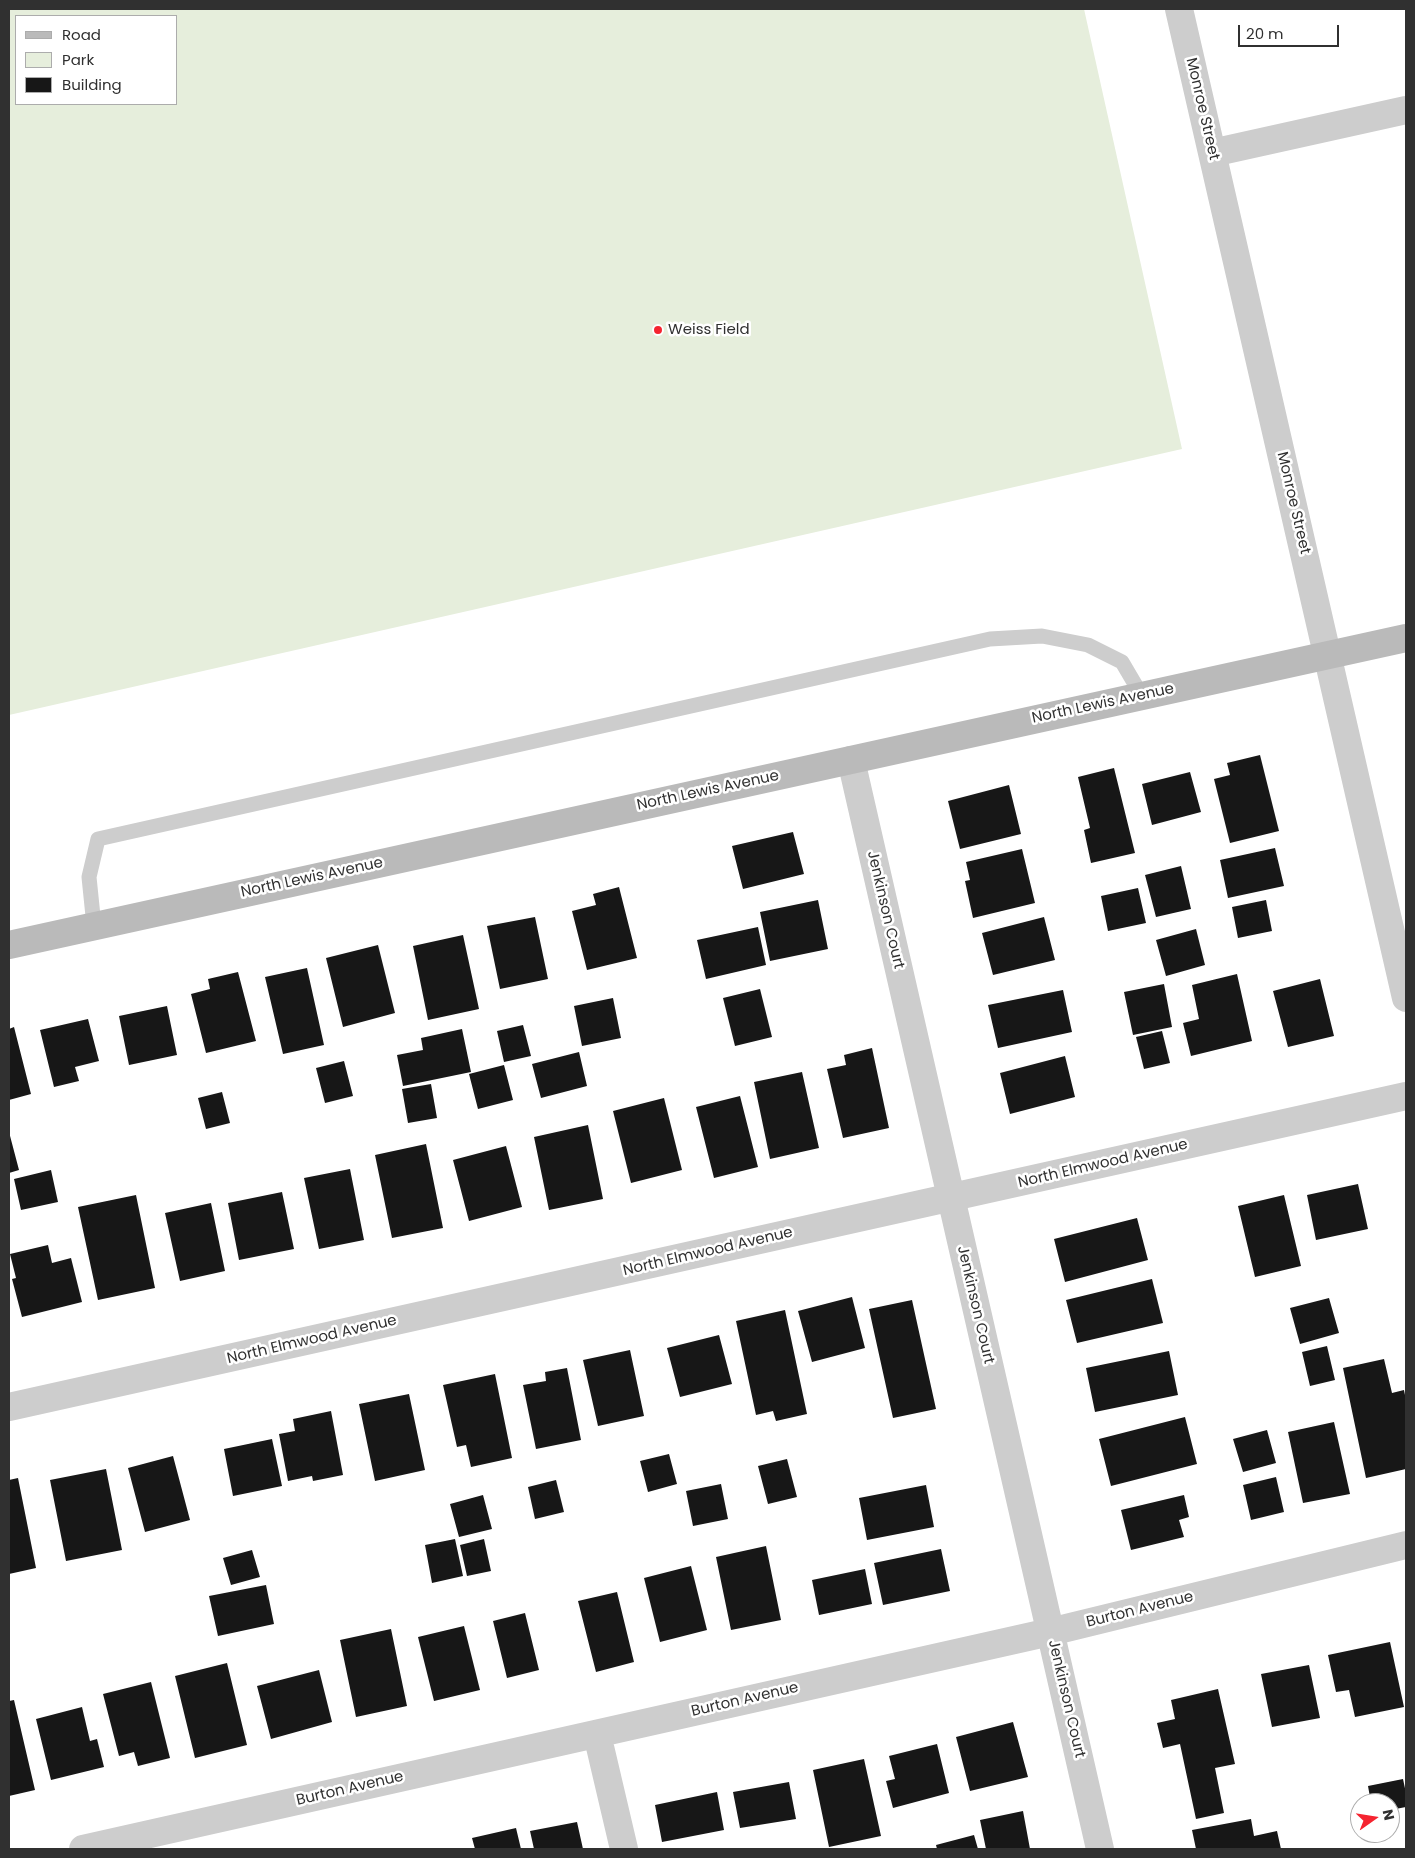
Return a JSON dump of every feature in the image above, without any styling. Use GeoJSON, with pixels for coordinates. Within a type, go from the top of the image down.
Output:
{"type":"FeatureCollection","features":[{"type":"Feature","properties":{"kind":"main road","name":"North Lewis Avenue"},"geometry":{"type":"LineString","coordinates":[[9,945],[1406,638]]}},
{"type":"Feature","properties":{"kind":"street","name":"Monroe Street"},"geometry":{"type":"LineString","coordinates":[[1179,9],[1406,998]]}},
{"type":"Feature","properties":{"kind":"street"},"geometry":{"type":"LineString","coordinates":[[1212,152],[1406,110]]}},
{"type":"Feature","properties":{"kind":"street","name":"Jenkinson Court"},"geometry":{"type":"LineString","coordinates":[[851,760],[1100,1849]]}},
{"type":"Feature","properties":{"kind":"street","name":"North Elmwood Avenue"},"geometry":{"type":"LineString","coordinates":[[9,1407],[1406,1096]]}},
{"type":"Feature","properties":{"kind":"street","name":"Burton Avenue"},"geometry":{"type":"LineString","coordinates":[[83,1849],[170,1840],[597,1734],[1050,1632],[1406,1545]]}},
{"type":"Feature","properties":{"kind":"street"},"geometry":{"type":"LineString","coordinates":[[597,1734],[624,1849]]}},
{"type":"Feature","properties":{"kind":"lane"},"geometry":{"type":"LineString","coordinates":[[94,926],[89,877],[98,839],[990,639],[1042,636],[1088,645],[1122,662],[1142,696]]}},
{"type":"Feature","properties":{"kind":"green space"},"geometry":{"type":"Polygon","coordinates":[[[9,9],[1084,9],[1182,449],[9,715],[9,9]]]}},
{"type":"Feature","properties":{"kind":"building"},"geometry":{"type":"Polygon","coordinates":[[[1260,755],[1279,831],[1230,843],[1214,779],[1230,775],[1227,763],[1260,755]]]}},
{"type":"Feature","properties":{"kind":"building"},"geometry":{"type":"Polygon","coordinates":[[[1114,768],[1135,853],[1091,863],[1084,830],[1090,828],[1078,777],[1114,768]]]}},
{"type":"Feature","properties":{"kind":"building"},"geometry":{"type":"Polygon","coordinates":[[[1190,772],[1201,812],[1152,825],[1142,784],[1190,772]]]}},
{"type":"Feature","properties":{"kind":"building"},"geometry":{"type":"Polygon","coordinates":[[[1009,785],[1021,834],[960,849],[948,801],[1009,785]]]}},
{"type":"Feature","properties":{"kind":"building"},"geometry":{"type":"Polygon","coordinates":[[[793,832],[804,874],[743,889],[732,846],[793,832]]]}},
{"type":"Feature","properties":{"kind":"building"},"geometry":{"type":"Polygon","coordinates":[[[1275,848],[1284,886],[1228,898],[1220,860],[1275,848]]]}},
{"type":"Feature","properties":{"kind":"building"},"geometry":{"type":"Polygon","coordinates":[[[1022,849],[1035,903],[973,918],[965,881],[970,880],[966,862],[1022,849]]]}},
{"type":"Feature","properties":{"kind":"building"},"geometry":{"type":"Polygon","coordinates":[[[1181,866],[1191,909],[1156,917],[1145,875],[1181,866]]]}},
{"type":"Feature","properties":{"kind":"building"},"geometry":{"type":"Polygon","coordinates":[[[619,887],[637,958],[587,970],[572,911],[596,905],[593,894],[619,887]]]}},
{"type":"Feature","properties":{"kind":"building"},"geometry":{"type":"Polygon","coordinates":[[[1138,888],[1146,923],[1108,931],[1101,896],[1138,888]]]}},
{"type":"Feature","properties":{"kind":"building"},"geometry":{"type":"Polygon","coordinates":[[[818,900],[828,949],[770,961],[760,912],[818,900]]]}},
{"type":"Feature","properties":{"kind":"building"},"geometry":{"type":"Polygon","coordinates":[[[1266,900],[1272,931],[1238,938],[1232,907],[1266,900]]]}},
{"type":"Feature","properties":{"kind":"building"},"geometry":{"type":"Polygon","coordinates":[[[535,917],[548,979],[500,989],[487,926],[535,917]]]}},
{"type":"Feature","properties":{"kind":"building"},"geometry":{"type":"Polygon","coordinates":[[[1044,917],[1055,960],[993,975],[982,933],[1044,917]]]}},
{"type":"Feature","properties":{"kind":"building"},"geometry":{"type":"Polygon","coordinates":[[[758,927],[766,965],[706,979],[697,940],[758,927]]]}},
{"type":"Feature","properties":{"kind":"building"},"geometry":{"type":"Polygon","coordinates":[[[1196,929],[1205,965],[1166,976],[1156,940],[1196,929]]]}},
{"type":"Feature","properties":{"kind":"building"},"geometry":{"type":"Polygon","coordinates":[[[463,935],[479,1009],[428,1020],[413,946],[463,935]]]}},
{"type":"Feature","properties":{"kind":"building"},"geometry":{"type":"Polygon","coordinates":[[[378,945],[395,1013],[343,1027],[326,958],[378,945]]]}},
{"type":"Feature","properties":{"kind":"building"},"geometry":{"type":"Polygon","coordinates":[[[307,968],[324,1045],[283,1054],[265,977],[307,968]]]}},
{"type":"Feature","properties":{"kind":"building"},"geometry":{"type":"Polygon","coordinates":[[[238,972],[256,1041],[206,1053],[191,994],[210,989],[208,979],[238,972]]]}},
{"type":"Feature","properties":{"kind":"building"},"geometry":{"type":"Polygon","coordinates":[[[1237,974],[1252,1041],[1191,1056],[1183,1023],[1199,1019],[1192,985],[1237,974]]]}},
{"type":"Feature","properties":{"kind":"building"},"geometry":{"type":"Polygon","coordinates":[[[1320,979],[1334,1036],[1288,1047],[1273,991],[1320,979]]]}},
{"type":"Feature","properties":{"kind":"building"},"geometry":{"type":"Polygon","coordinates":[[[1164,984],[1172,1027],[1133,1035],[1124,992],[1164,984]]]}},
{"type":"Feature","properties":{"kind":"building"},"geometry":{"type":"Polygon","coordinates":[[[760,989],[772,1037],[735,1046],[723,998],[760,989]]]}},
{"type":"Feature","properties":{"kind":"building"},"geometry":{"type":"Polygon","coordinates":[[[1063,990],[1072,1032],[998,1048],[988,1005],[1063,990]]]}},
{"type":"Feature","properties":{"kind":"building"},"geometry":{"type":"Polygon","coordinates":[[[613,998],[621,1038],[582,1046],[574,1006],[613,998]]]}},
{"type":"Feature","properties":{"kind":"building"},"geometry":{"type":"Polygon","coordinates":[[[167,1006],[177,1055],[129,1065],[119,1016],[167,1006]]]}},
{"type":"Feature","properties":{"kind":"building"},"geometry":{"type":"Polygon","coordinates":[[[88,1019],[99,1061],[75,1067],[79,1081],[54,1087],[40,1030],[88,1019]]]}},
{"type":"Feature","properties":{"kind":"building"},"geometry":{"type":"Polygon","coordinates":[[[523,1025],[531,1056],[504,1062],[497,1031],[523,1025]]]}},
{"type":"Feature","properties":{"kind":"building"},"geometry":{"type":"Polygon","coordinates":[[[14,1027],[31,1094],[9,1100],[9,1029],[14,1027]]]}},
{"type":"Feature","properties":{"kind":"building"},"geometry":{"type":"Polygon","coordinates":[[[462,1029],[471,1072],[403,1086],[397,1055],[423,1050],[421,1038],[462,1029]]]}},
{"type":"Feature","properties":{"kind":"building"},"geometry":{"type":"Polygon","coordinates":[[[1162,1031],[1170,1063],[1144,1069],[1136,1037],[1162,1031]]]}},
{"type":"Feature","properties":{"kind":"building"},"geometry":{"type":"Polygon","coordinates":[[[872,1048],[889,1128],[843,1138],[827,1069],[846,1065],[844,1055],[872,1048]]]}},
{"type":"Feature","properties":{"kind":"building"},"geometry":{"type":"Polygon","coordinates":[[[579,1052],[587,1086],[541,1098],[532,1064],[579,1052]]]}},
{"type":"Feature","properties":{"kind":"building"},"geometry":{"type":"Polygon","coordinates":[[[1065,1056],[1075,1097],[1010,1114],[1000,1073],[1065,1056]]]}},
{"type":"Feature","properties":{"kind":"building"},"geometry":{"type":"Polygon","coordinates":[[[344,1061],[353,1096],[325,1103],[316,1068],[344,1061]]]}},
{"type":"Feature","properties":{"kind":"building"},"geometry":{"type":"Polygon","coordinates":[[[504,1065],[513,1100],[478,1109],[469,1074],[504,1065]]]}},
{"type":"Feature","properties":{"kind":"building"},"geometry":{"type":"Polygon","coordinates":[[[802,1072],[819,1148],[770,1159],[754,1082],[802,1072]]]}},
{"type":"Feature","properties":{"kind":"building"},"geometry":{"type":"Polygon","coordinates":[[[431,1084],[437,1118],[408,1123],[402,1089],[431,1084]]]}},
{"type":"Feature","properties":{"kind":"building"},"geometry":{"type":"Polygon","coordinates":[[[222,1092],[230,1123],[206,1129],[198,1098],[222,1092]]]}},
{"type":"Feature","properties":{"kind":"building"},"geometry":{"type":"Polygon","coordinates":[[[740,1096],[758,1167],[714,1178],[696,1107],[740,1096]]]}},
{"type":"Feature","properties":{"kind":"building"},"geometry":{"type":"Polygon","coordinates":[[[664,1098],[682,1170],[631,1183],[613,1111],[664,1098]]]}},
{"type":"Feature","properties":{"kind":"building"},"geometry":{"type":"Polygon","coordinates":[[[588,1125],[603,1199],[549,1210],[534,1137],[588,1125]]]}},
{"type":"Feature","properties":{"kind":"building"},"geometry":{"type":"Polygon","coordinates":[[[9,1132],[19,1170],[9,1173],[9,1132]]]}},
{"type":"Feature","properties":{"kind":"building"},"geometry":{"type":"Polygon","coordinates":[[[426,1144],[443,1228],[392,1238],[375,1155],[426,1144]]]}},
{"type":"Feature","properties":{"kind":"building"},"geometry":{"type":"Polygon","coordinates":[[[506,1146],[522,1207],[469,1221],[453,1160],[506,1146]]]}},
{"type":"Feature","properties":{"kind":"building"},"geometry":{"type":"Polygon","coordinates":[[[350,1169],[364,1240],[319,1249],[304,1178],[350,1169]]]}},
{"type":"Feature","properties":{"kind":"building"},"geometry":{"type":"Polygon","coordinates":[[[51,1170],[58,1202],[21,1210],[14,1179],[51,1170]]]}},
{"type":"Feature","properties":{"kind":"building"},"geometry":{"type":"Polygon","coordinates":[[[1358,1184],[1368,1229],[1316,1240],[1307,1195],[1358,1184]]]}},
{"type":"Feature","properties":{"kind":"building"},"geometry":{"type":"Polygon","coordinates":[[[282,1192],[294,1249],[239,1260],[228,1203],[282,1192]]]}},
{"type":"Feature","properties":{"kind":"building"},"geometry":{"type":"Polygon","coordinates":[[[136,1195],[155,1288],[98,1300],[78,1207],[136,1195]]]}},
{"type":"Feature","properties":{"kind":"building"},"geometry":{"type":"Polygon","coordinates":[[[1284,1195],[1301,1266],[1255,1277],[1238,1206],[1284,1195]]]}},
{"type":"Feature","properties":{"kind":"building"},"geometry":{"type":"Polygon","coordinates":[[[211,1203],[225,1271],[180,1281],[165,1213],[211,1203]]]}},
{"type":"Feature","properties":{"kind":"building"},"geometry":{"type":"Polygon","coordinates":[[[1137,1218],[1148,1260],[1065,1282],[1054,1239],[1137,1218]]]}},
{"type":"Feature","properties":{"kind":"building"},"geometry":{"type":"Polygon","coordinates":[[[48,1245],[52,1263],[71,1258],[82,1302],[22,1317],[12,1279],[16,1278],[10,1254],[48,1245]]]}},
{"type":"Feature","properties":{"kind":"building"},"geometry":{"type":"Polygon","coordinates":[[[1152,1279],[1163,1323],[1077,1343],[1066,1300],[1152,1279]]]}},
{"type":"Feature","properties":{"kind":"building"},"geometry":{"type":"Polygon","coordinates":[[[852,1297],[865,1348],[812,1362],[798,1311],[852,1297]]]}},
{"type":"Feature","properties":{"kind":"building"},"geometry":{"type":"Polygon","coordinates":[[[1329,1298],[1339,1333],[1300,1344],[1290,1308],[1329,1298]]]}},
{"type":"Feature","properties":{"kind":"building"},"geometry":{"type":"Polygon","coordinates":[[[912,1300],[936,1409],[893,1418],[869,1309],[912,1300]]]}},
{"type":"Feature","properties":{"kind":"building"},"geometry":{"type":"Polygon","coordinates":[[[785,1310],[807,1414],[776,1421],[773,1411],[756,1415],[736,1321],[785,1310]]]}},
{"type":"Feature","properties":{"kind":"building"},"geometry":{"type":"Polygon","coordinates":[[[719,1335],[732,1384],[680,1397],[667,1348],[719,1335]]]}},
{"type":"Feature","properties":{"kind":"building"},"geometry":{"type":"Polygon","coordinates":[[[1327,1346],[1335,1380],[1310,1386],[1302,1352],[1327,1346]]]}},
{"type":"Feature","properties":{"kind":"building"},"geometry":{"type":"Polygon","coordinates":[[[630,1350],[644,1416],[598,1426],[583,1360],[630,1350]]]}},
{"type":"Feature","properties":{"kind":"building"},"geometry":{"type":"Polygon","coordinates":[[[1169,1351],[1178,1395],[1095,1412],[1086,1368],[1169,1351]]]}},
{"type":"Feature","properties":{"kind":"building"},"geometry":{"type":"Polygon","coordinates":[[[1384,1359],[1392,1393],[1404,1390],[1406,1400],[1406,1469],[1366,1478],[1343,1368],[1384,1359]]]}},
{"type":"Feature","properties":{"kind":"building"},"geometry":{"type":"Polygon","coordinates":[[[567,1368],[581,1440],[536,1449],[523,1385],[546,1381],[545,1372],[567,1368]]]}},
{"type":"Feature","properties":{"kind":"building"},"geometry":{"type":"Polygon","coordinates":[[[495,1374],[512,1458],[471,1467],[466,1445],[457,1447],[443,1385],[495,1374]]]}},
{"type":"Feature","properties":{"kind":"building"},"geometry":{"type":"Polygon","coordinates":[[[409,1394],[425,1470],[375,1481],[359,1404],[409,1394]]]}},
{"type":"Feature","properties":{"kind":"building"},"geometry":{"type":"Polygon","coordinates":[[[331,1411],[343,1475],[313,1481],[312,1476],[288,1481],[279,1434],[295,1431],[293,1419],[331,1411]]]}},
{"type":"Feature","properties":{"kind":"building"},"geometry":{"type":"Polygon","coordinates":[[[1185,1417],[1197,1464],[1111,1486],[1099,1439],[1185,1417]]]}},
{"type":"Feature","properties":{"kind":"building"},"geometry":{"type":"Polygon","coordinates":[[[1334,1422],[1350,1494],[1303,1503],[1288,1432],[1334,1422]]]}},
{"type":"Feature","properties":{"kind":"building"},"geometry":{"type":"Polygon","coordinates":[[[1267,1430],[1276,1463],[1243,1472],[1233,1439],[1267,1430]]]}},
{"type":"Feature","properties":{"kind":"building"},"geometry":{"type":"Polygon","coordinates":[[[272,1439],[282,1486],[233,1496],[224,1449],[272,1439]]]}},
{"type":"Feature","properties":{"kind":"building"},"geometry":{"type":"Polygon","coordinates":[[[669,1454],[677,1484],[648,1492],[640,1461],[669,1454]]]}},
{"type":"Feature","properties":{"kind":"building"},"geometry":{"type":"Polygon","coordinates":[[[173,1456],[190,1520],[145,1532],[128,1468],[173,1456]]]}},
{"type":"Feature","properties":{"kind":"building"},"geometry":{"type":"Polygon","coordinates":[[[787,1459],[797,1497],[768,1504],[758,1466],[787,1459]]]}},
{"type":"Feature","properties":{"kind":"building"},"geometry":{"type":"Polygon","coordinates":[[[106,1469],[122,1550],[66,1561],[50,1480],[106,1469]]]}},
{"type":"Feature","properties":{"kind":"building"},"geometry":{"type":"Polygon","coordinates":[[[1276,1477],[1284,1512],[1251,1520],[1243,1485],[1276,1477]]]}},
{"type":"Feature","properties":{"kind":"building"},"geometry":{"type":"Polygon","coordinates":[[[18,1478],[36,1568],[9,1574],[9,1480],[18,1478]]]}},
{"type":"Feature","properties":{"kind":"building"},"geometry":{"type":"Polygon","coordinates":[[[556,1480],[564,1512],[535,1519],[528,1487],[556,1480]]]}},
{"type":"Feature","properties":{"kind":"building"},"geometry":{"type":"Polygon","coordinates":[[[721,1484],[728,1519],[693,1526],[686,1491],[721,1484]]]}},
{"type":"Feature","properties":{"kind":"building"},"geometry":{"type":"Polygon","coordinates":[[[926,1485],[934,1527],[867,1540],[859,1498],[926,1485]]]}},
{"type":"Feature","properties":{"kind":"building"},"geometry":{"type":"Polygon","coordinates":[[[483,1495],[492,1529],[459,1537],[450,1504],[483,1495]]]}},
{"type":"Feature","properties":{"kind":"building"},"geometry":{"type":"Polygon","coordinates":[[[1184,1495],[1189,1517],[1179,1520],[1184,1537],[1131,1550],[1121,1510],[1184,1495]]]}},
{"type":"Feature","properties":{"kind":"building"},"geometry":{"type":"Polygon","coordinates":[[[455,1539],[463,1576],[432,1583],[425,1545],[455,1539]]]}},
{"type":"Feature","properties":{"kind":"building"},"geometry":{"type":"Polygon","coordinates":[[[484,1539],[491,1571],[467,1576],[460,1545],[484,1539]]]}},
{"type":"Feature","properties":{"kind":"building"},"geometry":{"type":"Polygon","coordinates":[[[766,1546],[781,1620],[731,1630],[716,1557],[766,1546]]]}},
{"type":"Feature","properties":{"kind":"building"},"geometry":{"type":"Polygon","coordinates":[[[941,1549],[950,1591],[883,1605],[874,1563],[941,1549]]]}},
{"type":"Feature","properties":{"kind":"building"},"geometry":{"type":"Polygon","coordinates":[[[252,1550],[260,1577],[231,1585],[223,1558],[252,1550]]]}},
{"type":"Feature","properties":{"kind":"building"},"geometry":{"type":"Polygon","coordinates":[[[691,1566],[707,1630],[660,1642],[644,1578],[691,1566]]]}},
{"type":"Feature","properties":{"kind":"building"},"geometry":{"type":"Polygon","coordinates":[[[865,1569],[872,1604],[819,1615],[812,1580],[865,1569]]]}},
{"type":"Feature","properties":{"kind":"building"},"geometry":{"type":"Polygon","coordinates":[[[266,1585],[274,1624],[218,1636],[209,1596],[266,1585]]]}},
{"type":"Feature","properties":{"kind":"building"},"geometry":{"type":"Polygon","coordinates":[[[617,1592],[634,1662],[596,1672],[578,1601],[617,1592]]]}},
{"type":"Feature","properties":{"kind":"building"},"geometry":{"type":"Polygon","coordinates":[[[525,1613],[539,1670],[507,1678],[493,1621],[525,1613]]]}},
{"type":"Feature","properties":{"kind":"building"},"geometry":{"type":"Polygon","coordinates":[[[464,1626],[480,1690],[434,1701],[418,1637],[464,1626]]]}},
{"type":"Feature","properties":{"kind":"building"},"geometry":{"type":"Polygon","coordinates":[[[391,1629],[407,1706],[356,1717],[340,1640],[391,1629]]]}},
{"type":"Feature","properties":{"kind":"building"},"geometry":{"type":"Polygon","coordinates":[[[1390,1642],[1404,1707],[1355,1717],[1349,1690],[1336,1692],[1328,1655],[1390,1642]]]}},
{"type":"Feature","properties":{"kind":"building"},"geometry":{"type":"Polygon","coordinates":[[[227,1663],[247,1745],[195,1758],[175,1676],[227,1663]]]}},
{"type":"Feature","properties":{"kind":"building"},"geometry":{"type":"Polygon","coordinates":[[[1309,1665],[1320,1718],[1272,1727],[1261,1674],[1309,1665]]]}},
{"type":"Feature","properties":{"kind":"building"},"geometry":{"type":"Polygon","coordinates":[[[319,1670],[332,1722],[271,1739],[257,1686],[319,1670]]]}},
{"type":"Feature","properties":{"kind":"building"},"geometry":{"type":"Polygon","coordinates":[[[151,1682],[170,1758],[138,1766],[134,1752],[119,1756],[103,1694],[151,1682]]]}},
{"type":"Feature","properties":{"kind":"building"},"geometry":{"type":"Polygon","coordinates":[[[1218,1689],[1235,1764],[1215,1768],[1224,1813],[1196,1819],[1180,1744],[1163,1748],[1157,1723],[1175,1719],[1171,1700],[1218,1689]]]}},
{"type":"Feature","properties":{"kind":"building"},"geometry":{"type":"Polygon","coordinates":[[[14,1700],[35,1790],[9,1796],[9,1701],[14,1700]]]}},
{"type":"Feature","properties":{"kind":"building"},"geometry":{"type":"Polygon","coordinates":[[[82,1707],[90,1741],[97,1739],[104,1767],[51,1780],[36,1719],[82,1707]]]}},
{"type":"Feature","properties":{"kind":"building"},"geometry":{"type":"Polygon","coordinates":[[[1013,1722],[1028,1777],[970,1791],[956,1737],[1013,1722]]]}},
{"type":"Feature","properties":{"kind":"building"},"geometry":{"type":"Polygon","coordinates":[[[937,1744],[949,1793],[893,1808],[886,1781],[895,1779],[889,1756],[937,1744]]]}},
{"type":"Feature","properties":{"kind":"building"},"geometry":{"type":"Polygon","coordinates":[[[864,1759],[881,1836],[829,1847],[813,1770],[864,1759]]]}},
{"type":"Feature","properties":{"kind":"building"},"geometry":{"type":"Polygon","coordinates":[[[1403,1779],[1406,1807],[1400,1808],[1400,1793],[1369,1793],[1368,1786],[1403,1779]]]}},
{"type":"Feature","properties":{"kind":"building"},"geometry":{"type":"Polygon","coordinates":[[[789,1782],[796,1819],[740,1828],[733,1792],[789,1782]]]}},
{"type":"Feature","properties":{"kind":"building"},"geometry":{"type":"Polygon","coordinates":[[[717,1792],[724,1830],[662,1842],[655,1805],[717,1792]]]}},
{"type":"Feature","properties":{"kind":"building"},"geometry":{"type":"Polygon","coordinates":[[[1023,1811],[1030,1849],[986,1849],[980,1820],[1023,1811]]]}},
{"type":"Feature","properties":{"kind":"building"},"geometry":{"type":"Polygon","coordinates":[[[1251,1819],[1254,1836],[1277,1831],[1281,1849],[1196,1849],[1192,1830],[1251,1819]]]}},
{"type":"Feature","properties":{"kind":"building"},"geometry":{"type":"Polygon","coordinates":[[[577,1822],[583,1849],[534,1849],[530,1831],[577,1822]]]}},
{"type":"Feature","properties":{"kind":"building"},"geometry":{"type":"Polygon","coordinates":[[[516,1828],[521,1849],[475,1849],[472,1838],[516,1828]]]}},
{"type":"Feature","properties":{"kind":"building"},"geometry":{"type":"Polygon","coordinates":[[[974,1835],[978,1849],[937,1849],[936,1845],[974,1835]]]}},
{"type":"Feature","properties":{"kind":"place","name":"Weiss Field"},"geometry":{"type":"Point","coordinates":[658,330]}}]}
